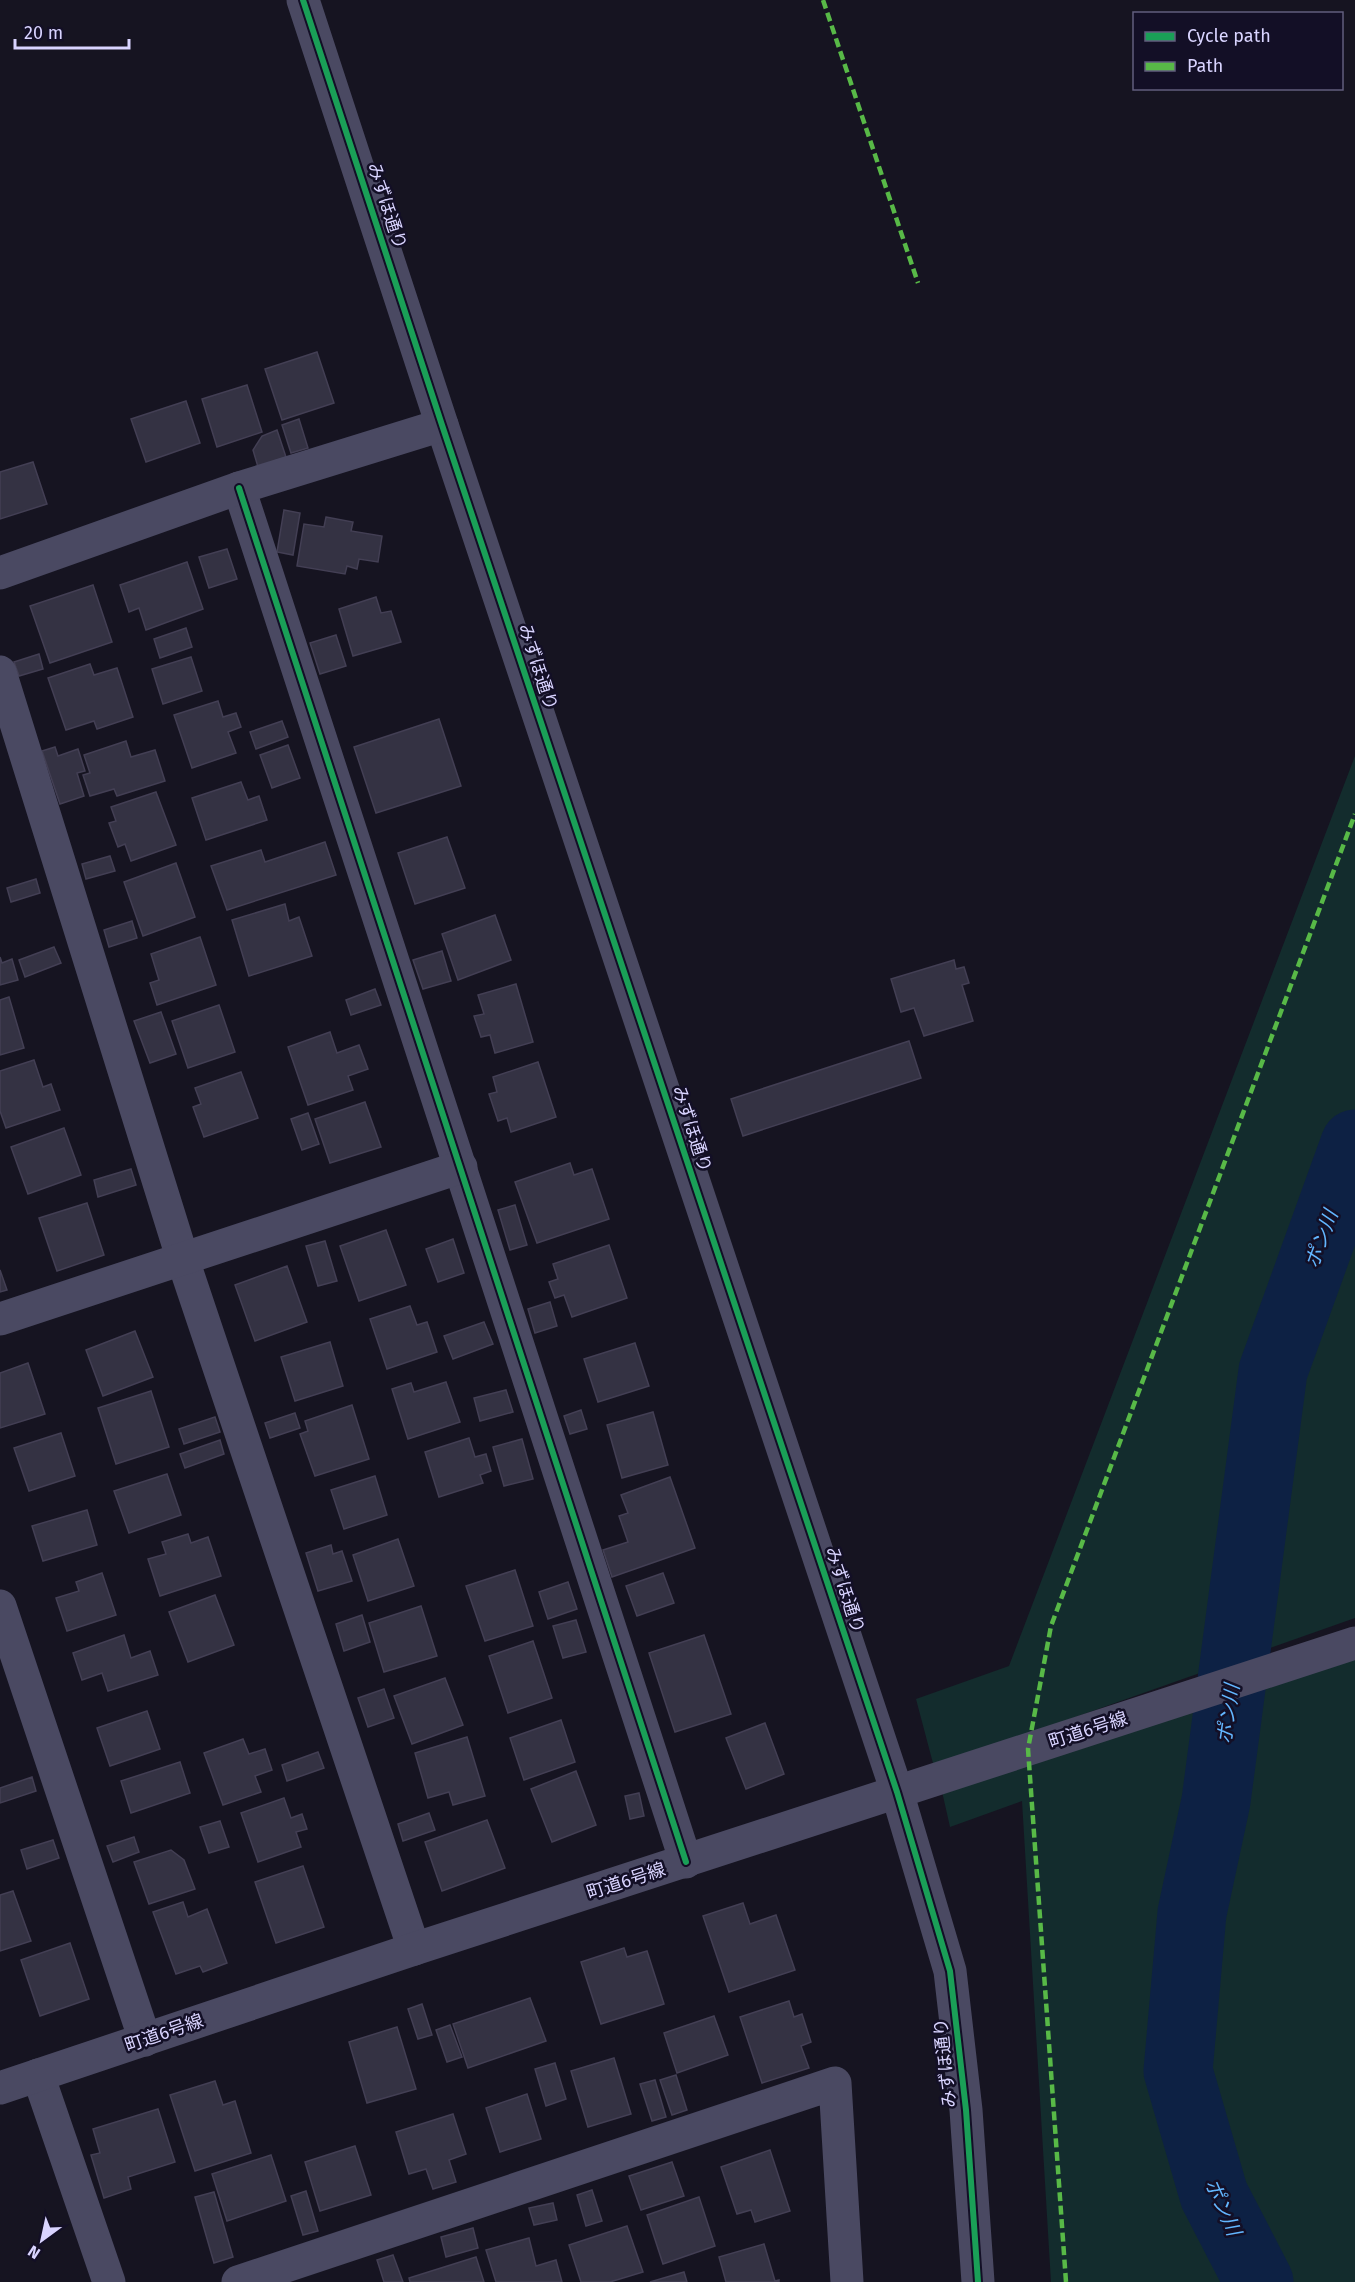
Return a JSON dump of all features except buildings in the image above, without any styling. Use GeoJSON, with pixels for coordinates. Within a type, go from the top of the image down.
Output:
{"type":"FeatureCollection","features":[{"type":"Feature","properties":{"kind":"street","name":"みずほ通り"},"geometry":{"type":"LineString","coordinates":[[303,0],[897,1792],[950,1971],[966,2110],[978,2282]]}},
{"type":"Feature","properties":{"kind":"street"},"geometry":{"type":"LineString","coordinates":[[0,573],[239,488],[442,425]]}},
{"type":"Feature","properties":{"kind":"street"},"geometry":{"type":"LineString","coordinates":[[239,488],[686,1862]]}},
{"type":"Feature","properties":{"kind":"street"},"geometry":{"type":"LineString","coordinates":[[0,672],[183,1260],[414,1949]]}},
{"type":"Feature","properties":{"kind":"street"},"geometry":{"type":"LineString","coordinates":[[0,1319],[461,1167]]}},
{"type":"Feature","properties":{"kind":"street"},"geometry":{"type":"LineString","coordinates":[[0,1606],[145,2040]]}},
{"type":"Feature","properties":{"kind":"street","name":"町道6号線"},"geometry":{"type":"LineString","coordinates":[[0,2088],[414,1949],[1355,1643]]}},
{"type":"Feature","properties":{"kind":"street"},"geometry":{"type":"LineString","coordinates":[[38,2075],[109,2282]]}},
{"type":"Feature","properties":{"kind":"street"},"geometry":{"type":"LineString","coordinates":[[238,2282],[836,2083],[848,2282]]}},
{"type":"Feature","properties":{"kind":"green space"},"geometry":{"type":"Polygon","coordinates":[[[1355,756],[1355,1618],[934,1767],[916,1699],[1009,1666],[1355,756]]]}},
{"type":"Feature","properties":{"kind":"green space"},"geometry":{"type":"Polygon","coordinates":[[[1355,1643],[1355,2282],[1051,2282],[1022,1801],[950,1827],[939,1778],[1355,1643]]]}},
{"type":"Feature","properties":{"kind":"waterway","name":"ポン川"},"geometry":{"type":"LineString","coordinates":[[1259,2282],[1214,2195],[1178,2071],[1192,1913],[1216,1801],[1273,1371],[1355,1144]]}},
{"type":"Feature","properties":{"kind":"marked path"},"geometry":{"type":"LineString","coordinates":[[823,0],[918,283]]}},
{"type":"Feature","properties":{"kind":"marked path"},"geometry":{"type":"LineString","coordinates":[[1066,2282],[1028,1749],[1051,1626],[1355,814]]}},
{"type":"Feature","properties":{"kind":"cycle path"},"geometry":{"type":"LineString","coordinates":[[303,0],[897,1792],[950,1971],[966,2110],[978,2282]]}},
{"type":"Feature","properties":{"kind":"cycle path"},"geometry":{"type":"LineString","coordinates":[[239,488],[686,1862]]}}]}
